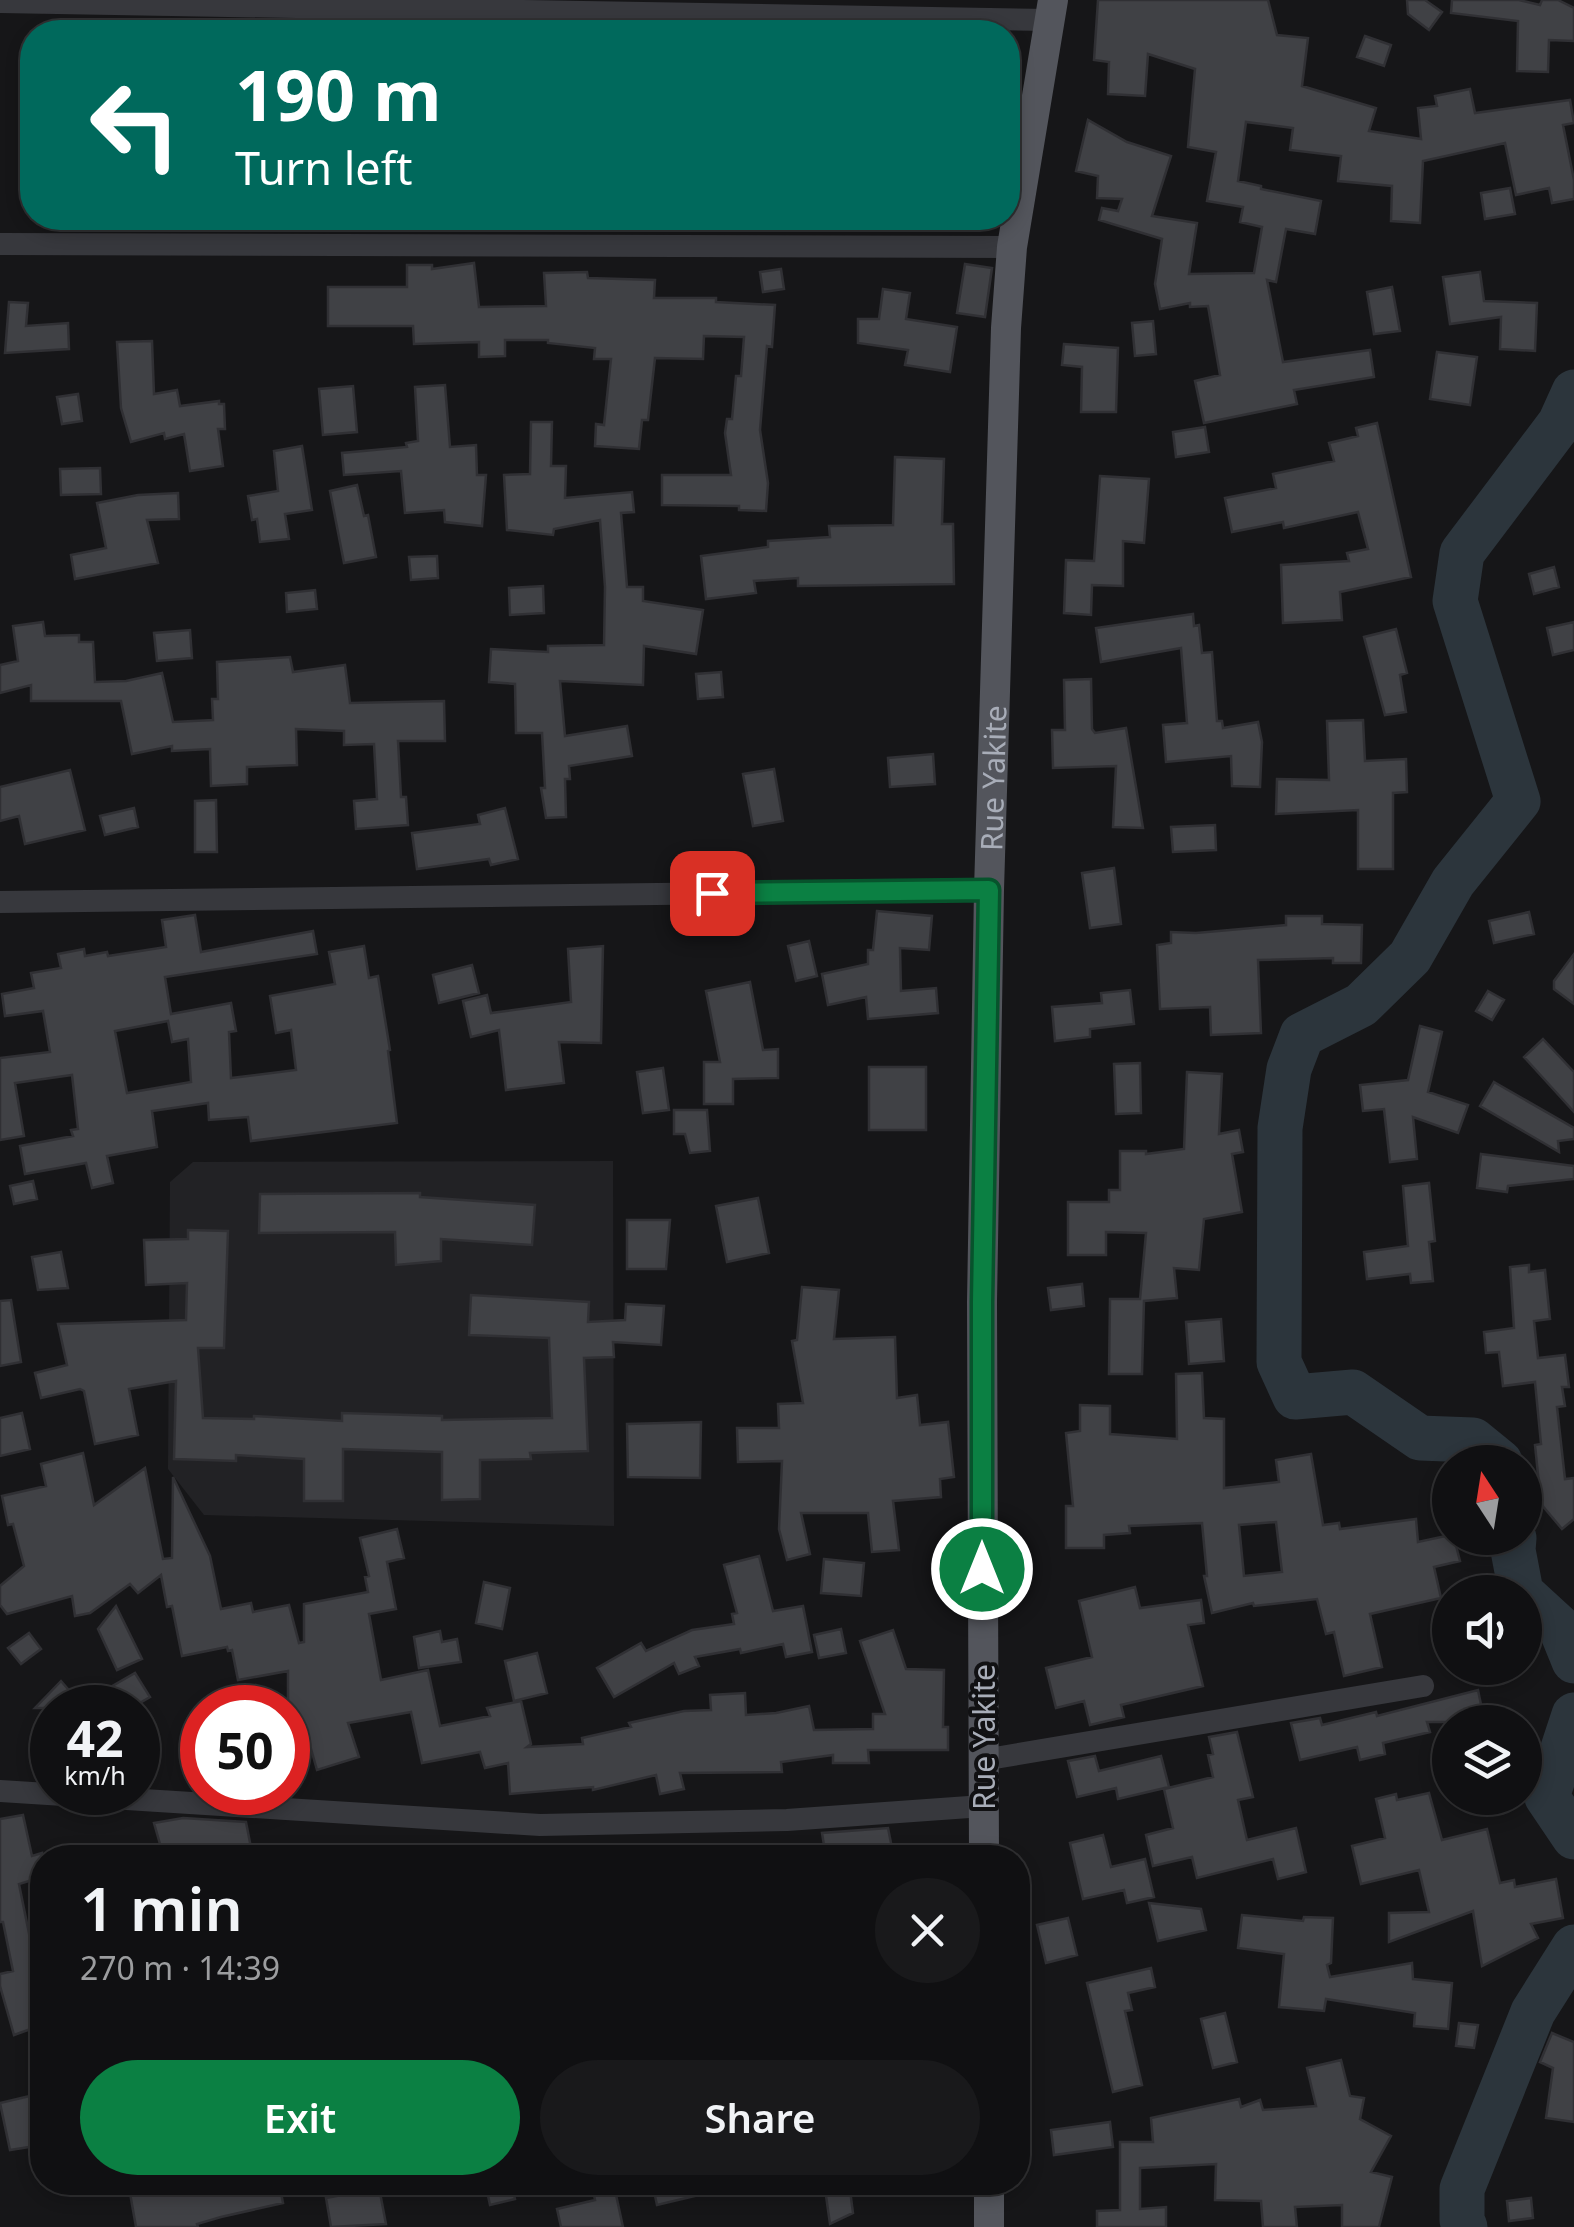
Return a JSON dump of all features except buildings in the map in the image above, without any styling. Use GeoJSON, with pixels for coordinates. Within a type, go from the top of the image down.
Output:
{"type":"FeatureCollection","features":[{"type":"Feature","properties":{"kind":"main road","name":"Rue Yakite"},"geometry":{"type":"LineString","coordinates":[[1020,197],[1050,10]]}},
{"type":"Feature","properties":{"kind":"main road","name":"Rue Yakite"},"geometry":{"type":"LineString","coordinates":[[984,1845],[982,1302],[989,890],[1006,328],[1015,230]]}},
{"type":"Feature","properties":{"kind":"main road"},"geometry":{"type":"LineString","coordinates":[[989,2195],[989,2227]]}},
{"type":"Feature","properties":{"kind":"street"},"geometry":{"type":"LineString","coordinates":[[0,2],[1050,10]]}},
{"type":"Feature","properties":{"kind":"street"},"geometry":{"type":"LineString","coordinates":[[0,244],[1012,247]]}},
{"type":"Feature","properties":{"kind":"street"},"geometry":{"type":"LineString","coordinates":[[0,902],[989,890]]}},
{"type":"Feature","properties":{"kind":"street"},"geometry":{"type":"LineString","coordinates":[[983,1760],[1423,1686]]}},
{"type":"Feature","properties":{"kind":"street"},"geometry":{"type":"LineString","coordinates":[[0,1791],[540,1826],[787,1820],[983,1806]]}},
{"type":"Feature","properties":{"kind":"shaded area"},"geometry":{"type":"Polygon","coordinates":[[[613,1161],[614,1526],[204,1515],[168,1469],[170,1182],[193,1162],[613,1161]]]}},
{"type":"Feature","properties":{"kind":"waterway"},"geometry":{"type":"LineString","coordinates":[[1479,1445],[1473,1440],[1420,1438],[1353,1392],[1295,1397],[1279,1362],[1280,1128],[1289,1069],[1302,1035],[1361,1005],[1410,957],[1453,882],[1518,801],[1455,601],[1462,553],[1560,423],[1574,392]]}},
{"type":"Feature","properties":{"kind":"waterway"},"geometry":{"type":"LineString","coordinates":[[1514,1555],[1518,1575]]}},
{"type":"Feature","properties":{"kind":"waterway"},"geometry":{"type":"LineString","coordinates":[[1542,1612],[1561,1629],[1574,1661]]}},
{"type":"Feature","properties":{"kind":"waterway"},"geometry":{"type":"LineString","coordinates":[[1574,1715],[1547,1797],[1574,1837]]}},
{"type":"Feature","properties":{"kind":"waterway"},"geometry":{"type":"LineString","coordinates":[[1465,2227],[1462,2189],[1533,2012],[1574,1947]]}},
{"type":"Feature","properties":{"kind":"route"},"geometry":{"type":"LineString","coordinates":[[712,893],[989,890],[982,1569]]}}]}
